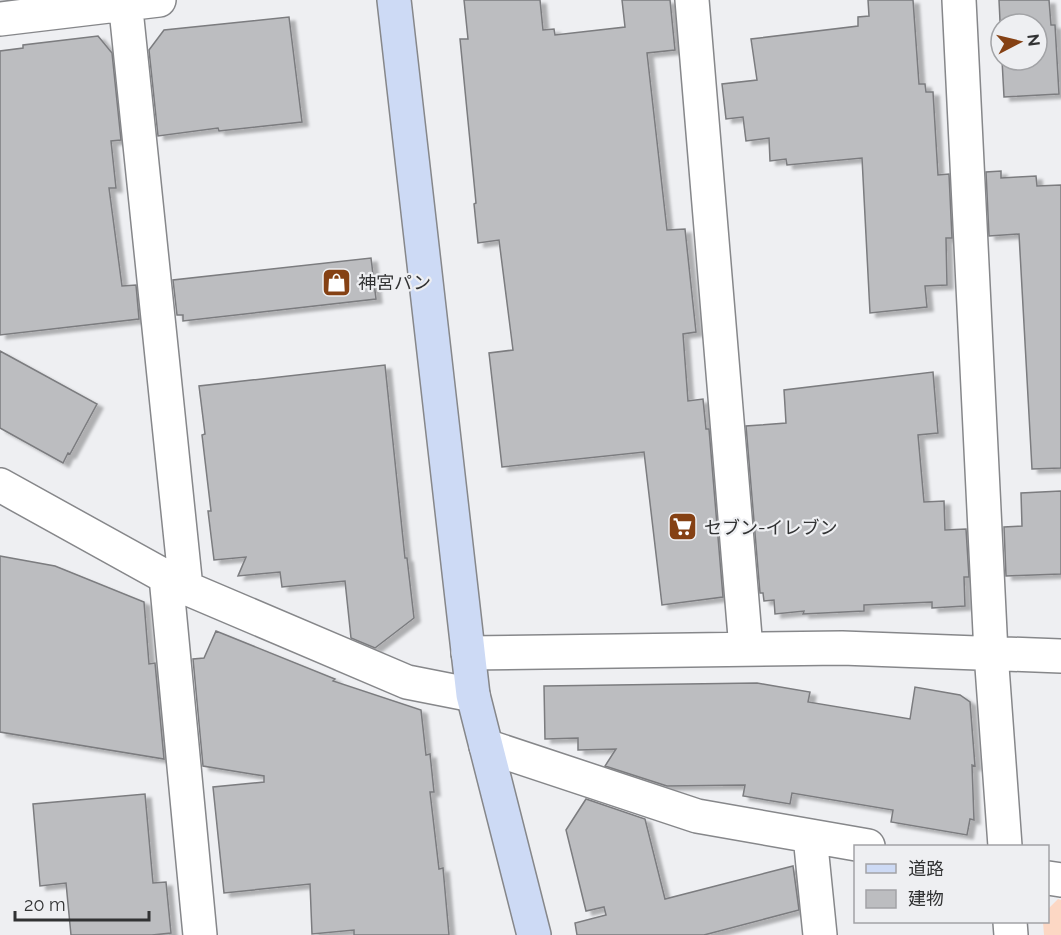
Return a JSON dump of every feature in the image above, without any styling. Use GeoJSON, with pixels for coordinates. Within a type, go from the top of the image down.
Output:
{"type":"FeatureCollection","features":[{"type":"Feature","properties":{"kind":"street"},"geometry":{"type":"LineString","coordinates":[[0,19],[126,2],[159,0]]}},
{"type":"Feature","properties":{"kind":"street"},"geometry":{"type":"LineString","coordinates":[[394,0],[473,695],[534,935]]}},
{"type":"Feature","properties":{"kind":"street"},"geometry":{"type":"LineString","coordinates":[[692,0],[746,649]]}},
{"type":"Feature","properties":{"kind":"street"},"geometry":{"type":"LineString","coordinates":[[959,0],[992,653],[1005,845]]}},
{"type":"Feature","properties":{"kind":"street"},"geometry":{"type":"LineString","coordinates":[[126,2],[176,583],[200,935]]}},
{"type":"Feature","properties":{"kind":"street"},"geometry":{"type":"LineString","coordinates":[[0,485],[176,583],[407,682],[473,695]]}},
{"type":"Feature","properties":{"kind":"street"},"geometry":{"type":"LineString","coordinates":[[468,653],[842,648],[1061,656]]}},
{"type":"Feature","properties":{"kind":"street"},"geometry":{"type":"LineString","coordinates":[[486,746],[696,816],[862,845]]}},
{"type":"Feature","properties":{"kind":"street"},"geometry":{"type":"LineString","coordinates":[[810,836],[820,935]]}},
{"type":"Feature","properties":{"kind":"shaded area"},"geometry":{"type":"Polygon","coordinates":[[[1058,899],[1061,900],[1061,935],[1044,935],[1043,923],[1049,923],[1049,908],[1058,899]]]}},
{"type":"Feature","properties":{"kind":"building"},"geometry":{"type":"Polygon","coordinates":[[[464,0],[540,0],[543,30],[554,29],[555,35],[625,27],[622,0],[670,0],[675,50],[647,53],[667,230],[685,229],[696,332],[683,334],[688,401],[703,399],[706,429],[709,429],[723,597],[662,605],[644,452],[502,467],[489,353],[513,350],[499,240],[478,243],[460,39],[468,39],[464,0]]]}},
{"type":"Feature","properties":{"kind":"building"},"geometry":{"type":"Polygon","coordinates":[[[868,0],[913,0],[919,84],[925,84],[926,92],[933,92],[938,175],[949,174],[952,238],[946,238],[947,285],[925,286],[927,307],[870,313],[862,158],[787,165],[786,159],[770,161],[769,138],[746,141],[743,117],[726,119],[722,84],[757,80],[751,39],[858,26],[858,17],[869,16],[868,0]]]}},
{"type":"Feature","properties":{"kind":"building"},"geometry":{"type":"Polygon","coordinates":[[[999,0],[1049,0],[1051,25],[1055,25],[1059,94],[1004,97],[1003,72],[1049,72],[1049,12],[1000,12],[999,0]]]}},
{"type":"Feature","properties":{"kind":"building"},"geometry":{"type":"Polygon","coordinates":[[[289,17],[302,122],[219,131],[218,128],[158,136],[149,50],[164,30],[289,17]]]}},
{"type":"Feature","properties":{"kind":"building"},"geometry":{"type":"Polygon","coordinates":[[[98,36],[112,53],[121,140],[111,141],[116,188],[109,188],[122,286],[136,285],[139,319],[0,335],[0,51],[23,48],[23,45],[98,36]]]}},
{"type":"Feature","properties":{"kind":"building"},"geometry":{"type":"Polygon","coordinates":[[[1001,171],[1001,178],[1036,176],[1037,186],[1061,185],[1061,468],[1032,469],[1019,234],[989,236],[986,172],[1001,171]]]}},
{"type":"Feature","properties":{"kind":"building"},"geometry":{"type":"Polygon","coordinates":[[[371,258],[376,299],[183,321],[183,315],[177,315],[173,280],[371,258]]]}},
{"type":"Feature","properties":{"kind":"building"},"geometry":{"type":"Polygon","coordinates":[[[0,351],[97,404],[63,463],[0,428],[0,351]]]}},
{"type":"Feature","properties":{"kind":"building"},"geometry":{"type":"Polygon","coordinates":[[[385,365],[405,558],[407,558],[414,618],[375,648],[351,638],[345,581],[282,587],[280,572],[238,576],[246,557],[214,560],[202,435],[205,434],[199,386],[385,365]]]}},
{"type":"Feature","properties":{"kind":"building"},"geometry":{"type":"Polygon","coordinates":[[[933,372],[938,433],[918,435],[924,502],[944,501],[945,530],[966,529],[969,577],[964,577],[965,606],[932,608],[932,602],[864,605],[864,611],[803,614],[804,611],[775,614],[774,600],[764,601],[763,593],[760,593],[746,426],[786,423],[784,390],[933,372]]]}},
{"type":"Feature","properties":{"kind":"building"},"geometry":{"type":"Polygon","coordinates":[[[1061,491],[1061,574],[1006,576],[1004,527],[1022,526],[1021,493],[1061,491]]]}},
{"type":"Feature","properties":{"kind":"building"},"geometry":{"type":"Polygon","coordinates":[[[0,556],[55,566],[144,602],[149,664],[155,663],[164,759],[0,732],[0,556]]]}},
{"type":"Feature","properties":{"kind":"building"},"geometry":{"type":"Polygon","coordinates":[[[216,631],[335,679],[333,681],[421,710],[426,755],[430,754],[434,792],[430,792],[439,869],[443,868],[449,935],[354,935],[354,930],[312,934],[310,884],[224,893],[213,787],[264,782],[264,776],[203,766],[193,659],[204,658],[216,631]]]}},
{"type":"Feature","properties":{"kind":"building"},"geometry":{"type":"Polygon","coordinates":[[[757,683],[810,692],[808,702],[910,719],[915,687],[960,695],[970,702],[975,766],[972,765],[974,820],[970,819],[967,835],[891,822],[893,810],[792,793],[790,804],[743,796],[745,785],[667,786],[605,766],[616,749],[578,750],[578,738],[545,739],[544,686],[757,683]]]}},
{"type":"Feature","properties":{"kind":"building"},"geometry":{"type":"Polygon","coordinates":[[[145,794],[153,883],[166,882],[171,933],[71,935],[66,883],[40,886],[33,804],[145,794]]]}},
{"type":"Feature","properties":{"kind":"building"},"geometry":{"type":"Polygon","coordinates":[[[586,799],[645,819],[665,899],[793,866],[799,910],[704,935],[577,935],[575,923],[606,915],[604,907],[586,911],[566,830],[586,799]]]}},
{"type":"Feature","properties":{"kind":"place","name":"神宮パン"},"geometry":{"type":"Point","coordinates":[337,282]}},
{"type":"Feature","properties":{"kind":"place","name":"セブン-イレブン"},"geometry":{"type":"Point","coordinates":[683,527]}}]}
